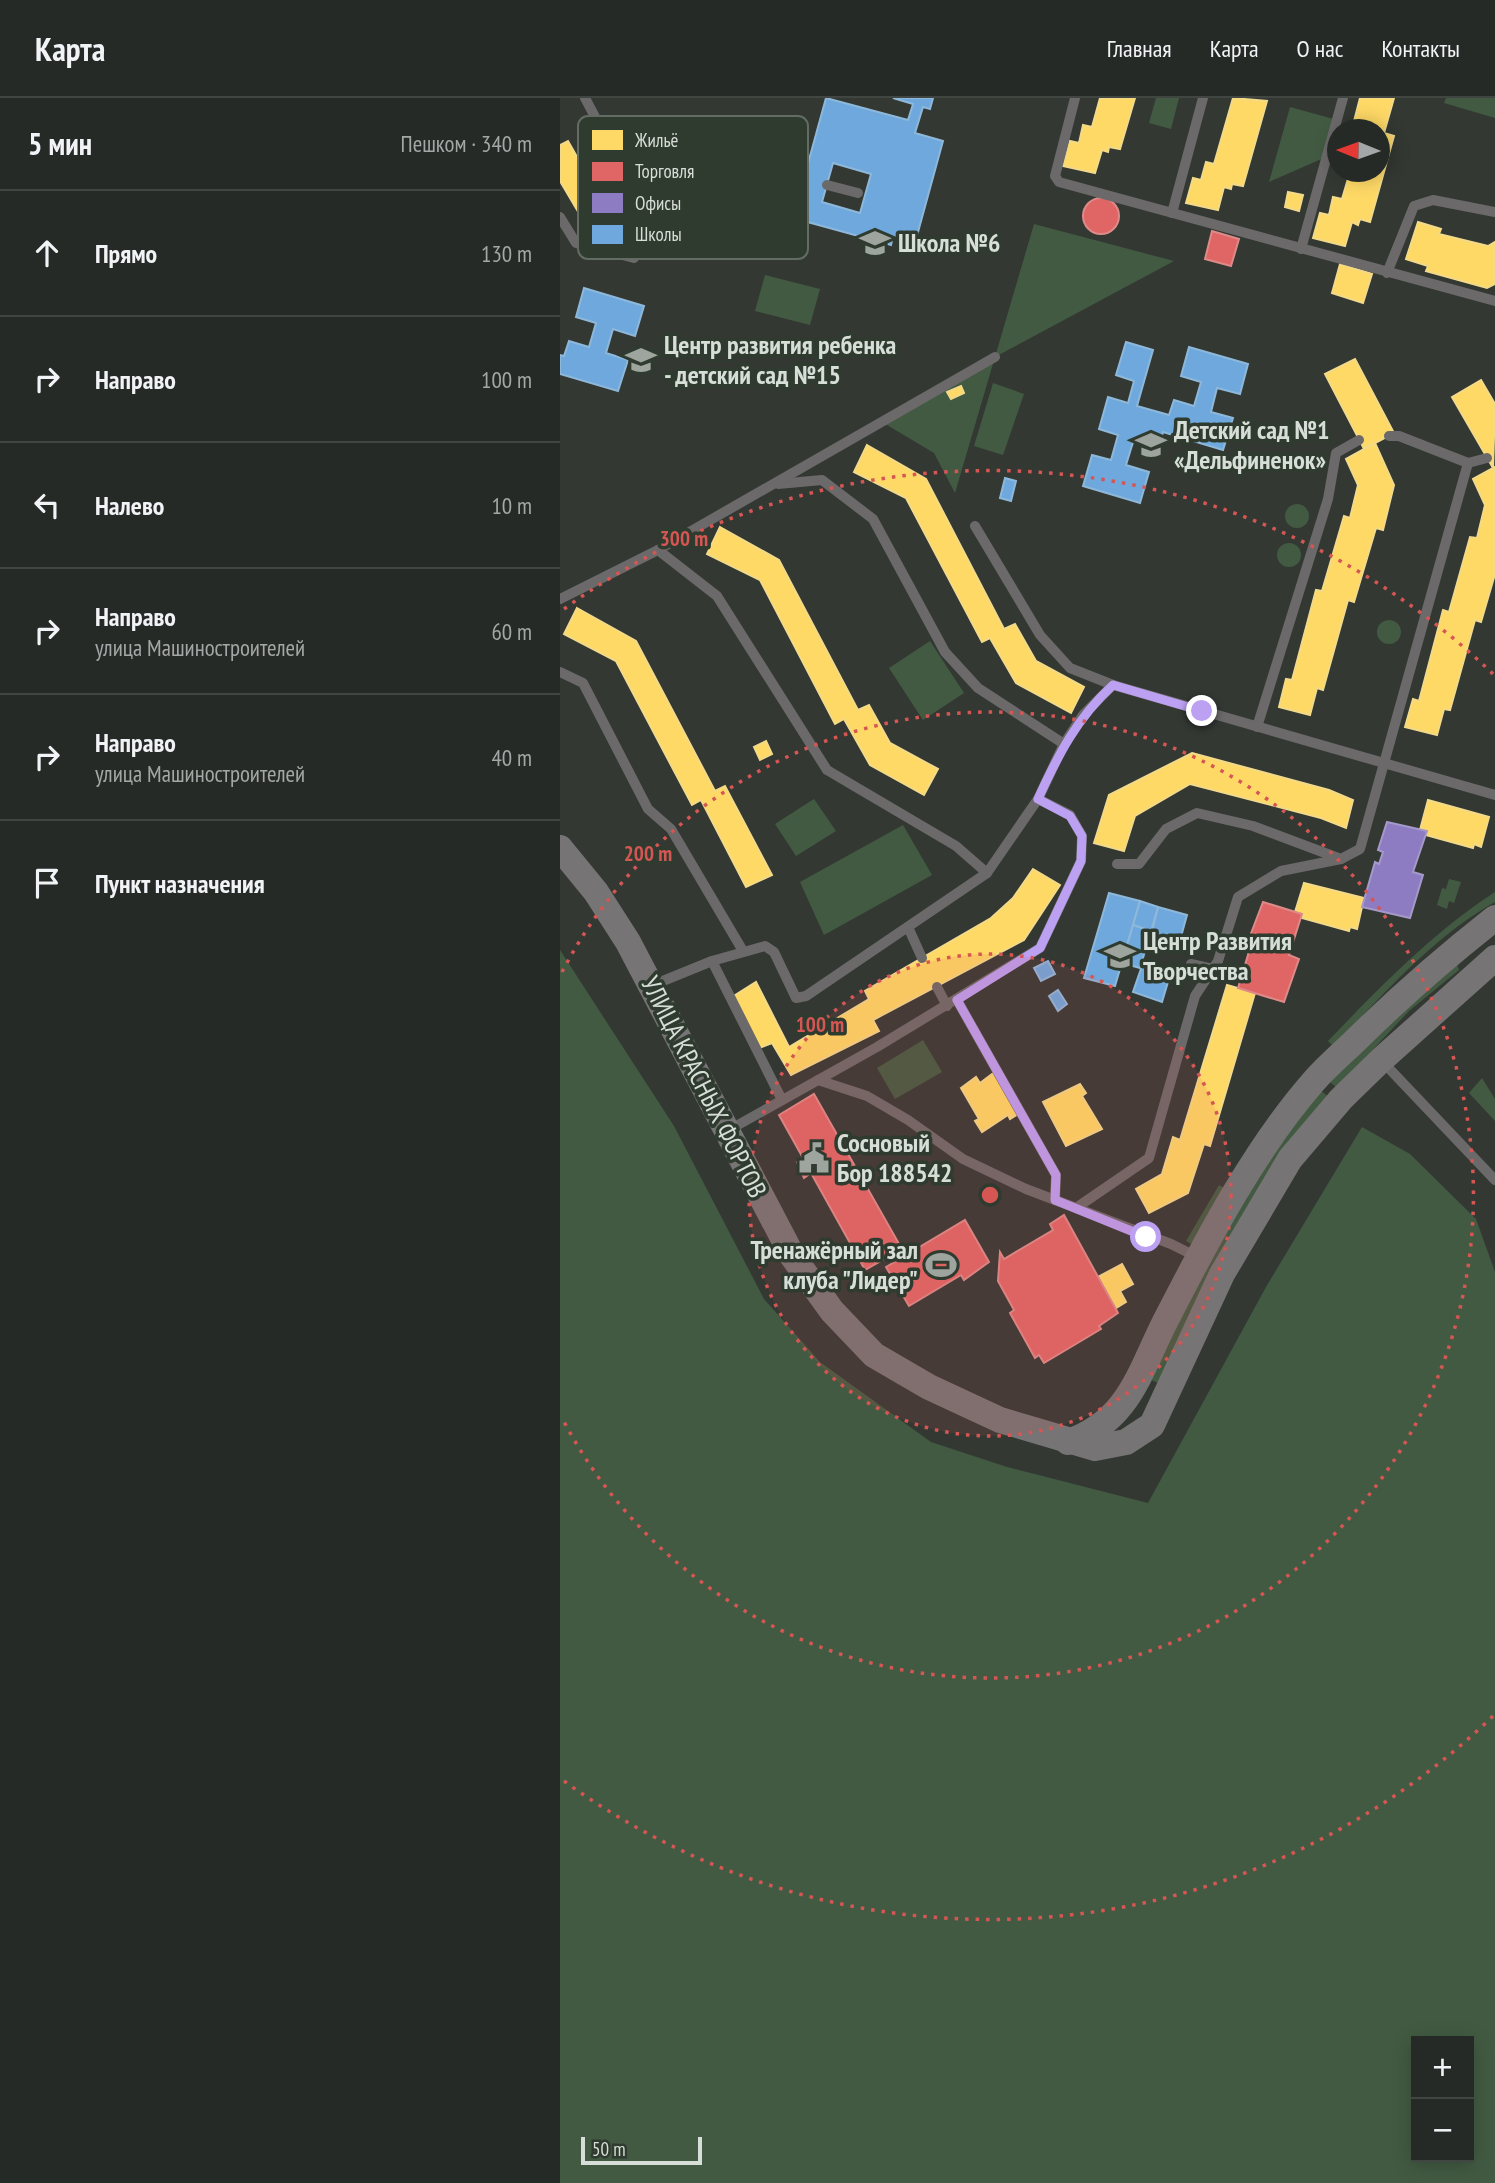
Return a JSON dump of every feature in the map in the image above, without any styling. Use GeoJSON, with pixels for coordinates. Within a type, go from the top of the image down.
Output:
{"type":"FeatureCollection","features":[{"type":"Feature","properties":{"kind":"street","name":"УЛИЦА КРАСНЫХ ФОРТОВ"},"geometry":{"type":"LineString","coordinates":[[560,848],[596,892],[653,985],[726,1132],[793,1257],[832,1311],[874,1355],[929,1387],[1000,1420],[1095,1448],[1111,1447],[1140,1435],[1152,1425],[1222,1274],[1290,1159],[1341,1099],[1381,1060],[1463,963],[1495,918]]}},
{"type":"Feature","properties":{"kind":"street","name":"УЛИЦА КРАСНЫХ ФОРТОВ"},"geometry":{"type":"LineString","coordinates":[[1068,1442],[1090,1434],[1116,1415],[1124,1405],[1198,1258],[1268,1143],[1314,1080],[1463,963],[1495,958]]}},
{"type":"Feature","properties":{"kind":"lane"},"geometry":{"type":"LineString","coordinates":[[584,98],[594,116]]}},
{"type":"Feature","properties":{"kind":"lane"},"geometry":{"type":"LineString","coordinates":[[1075,98],[1055,176],[1059,182],[1495,301]]}},
{"type":"Feature","properties":{"kind":"lane"},"geometry":{"type":"LineString","coordinates":[[1172,213],[1203,98]]}},
{"type":"Feature","properties":{"kind":"lane"},"geometry":{"type":"LineString","coordinates":[[1301,249],[1343,98]]}},
{"type":"Feature","properties":{"kind":"lane"},"geometry":{"type":"LineString","coordinates":[[827,185],[858,193]]}},
{"type":"Feature","properties":{"kind":"lane"},"geometry":{"type":"LineString","coordinates":[[1387,273],[1413,206],[1433,200],[1495,212]]}},
{"type":"Feature","properties":{"kind":"lane"},"geometry":{"type":"LineString","coordinates":[[560,217],[578,244]]}},
{"type":"Feature","properties":{"kind":"lane"},"geometry":{"type":"LineString","coordinates":[[560,599],[658,550],[995,357]]}},
{"type":"Feature","properties":{"kind":"lane"},"geometry":{"type":"LineString","coordinates":[[1389,436],[1399,436],[1468,463],[1487,458]]}},
{"type":"Feature","properties":{"kind":"lane"},"geometry":{"type":"LineString","coordinates":[[1257,727],[1328,499],[1336,453],[1359,440]]}},
{"type":"Feature","properties":{"kind":"lane"},"geometry":{"type":"LineString","coordinates":[[1076,1208],[1149,1158],[1195,996],[1213,969],[1238,897],[1281,871],[1341,859],[1360,849],[1468,463]]}},
{"type":"Feature","properties":{"kind":"lane"},"geometry":{"type":"LineString","coordinates":[[775,484],[822,480],[873,519],[945,652],[978,688],[1063,744]]}},
{"type":"Feature","properties":{"kind":"lane"},"geometry":{"type":"LineString","coordinates":[[975,526],[1040,635],[1070,668],[1113,685],[1495,796]]}},
{"type":"Feature","properties":{"kind":"lane"},"geometry":{"type":"LineString","coordinates":[[658,550],[717,596],[827,770],[956,846],[987,873]]}},
{"type":"Feature","properties":{"kind":"lane"},"geometry":{"type":"LineString","coordinates":[[560,672],[583,683],[648,809],[671,829],[743,951]]}},
{"type":"Feature","properties":{"kind":"lane"},"geometry":{"type":"LineString","coordinates":[[653,985],[712,961],[765,946],[774,952],[796,998],[806,996],[987,873],[1038,799],[1063,744],[1087,709],[1113,685]]}},
{"type":"Feature","properties":{"kind":"lane"},"geometry":{"type":"LineString","coordinates":[[726,1132],[952,1003],[1040,948],[1081,861],[1082,836],[1070,816],[1038,799]]}},
{"type":"Feature","properties":{"kind":"lane"},"geometry":{"type":"LineString","coordinates":[[1121,876],[1121,864],[1139,864],[1166,829],[1197,813],[1253,826],[1341,859]]}},
{"type":"Feature","properties":{"kind":"lane"},"geometry":{"type":"LineString","coordinates":[[908,927],[922,958]]}},
{"type":"Feature","properties":{"kind":"lane"},"geometry":{"type":"LineString","coordinates":[[712,961],[782,1100]]}},
{"type":"Feature","properties":{"kind":"lane"},"geometry":{"type":"LineString","coordinates":[[1191,964],[1213,969]]}},
{"type":"Feature","properties":{"kind":"lane"},"geometry":{"type":"LineString","coordinates":[[937,987],[952,1003],[1056,1175],[1055,1200]]}},
{"type":"Feature","properties":{"kind":"lane"},"geometry":{"type":"LineString","coordinates":[[1381,1060],[1495,1180]]}},
{"type":"Feature","properties":{"kind":"lane"},"geometry":{"type":"LineString","coordinates":[[818,1080],[867,1096],[908,1120],[963,1159],[1055,1200],[1171,1244],[1198,1258]]}},
{"type":"Feature","properties":{"kind":"green space"},"geometry":{"type":"Polygon","coordinates":[[[1156,98],[1179,98],[1171,129],[1149,123],[1156,98]]]}},
{"type":"Feature","properties":{"kind":"green space"},"geometry":{"type":"Polygon","coordinates":[[[1446,98],[1495,98],[1495,118],[1444,103],[1446,98]]]}},
{"type":"Feature","properties":{"kind":"green space"},"geometry":{"type":"Polygon","coordinates":[[[1290,107],[1333,119],[1327,119],[1326,157],[1269,182],[1290,107]]]}},
{"type":"Feature","properties":{"kind":"green space"},"geometry":{"type":"Polygon","coordinates":[[[1034,224],[1174,261],[995,357],[1034,224]]]}},
{"type":"Feature","properties":{"kind":"green space"},"geometry":{"type":"Polygon","coordinates":[[[765,275],[820,289],[810,325],[755,311],[765,275]]]}},
{"type":"Feature","properties":{"kind":"green space"},"geometry":{"type":"Polygon","coordinates":[[[995,357],[955,493],[934,453],[882,422],[995,357]]]}},
{"type":"Feature","properties":{"kind":"green space"},"geometry":{"type":"Polygon","coordinates":[[[993,383],[1024,394],[1003,455],[974,446],[993,383]]]}},
{"type":"Feature","properties":{"kind":"green space"},"geometry":{"type":"Polygon","coordinates":[[[1297,504],[1308,511],[1309,516],[1302,527],[1297,528],[1286,521],[1285,516],[1292,505],[1297,504]]]}},
{"type":"Feature","properties":{"kind":"green space"},"geometry":{"type":"Polygon","coordinates":[[[1289,543],[1298,546],[1301,555],[1298,564],[1289,567],[1280,564],[1277,555],[1280,546],[1289,543]]]}},
{"type":"Feature","properties":{"kind":"green space"},"geometry":{"type":"Polygon","coordinates":[[[1389,620],[1398,623],[1401,632],[1398,641],[1389,644],[1380,641],[1377,632],[1380,623],[1389,620]]]}},
{"type":"Feature","properties":{"kind":"green space"},"geometry":{"type":"Polygon","coordinates":[[[930,641],[964,693],[923,720],[889,668],[930,641]]]}},
{"type":"Feature","properties":{"kind":"green space"},"geometry":{"type":"Polygon","coordinates":[[[814,799],[836,831],[796,856],[775,824],[814,799]]]}},
{"type":"Feature","properties":{"kind":"green space"},"geometry":{"type":"Polygon","coordinates":[[[903,825],[932,875],[824,935],[800,882],[903,825]]]}},
{"type":"Feature","properties":{"kind":"green space"},"geometry":{"type":"Polygon","coordinates":[[[1449,879],[1461,882],[1454,903],[1449,901],[1447,909],[1437,905],[1442,888],[1446,889],[1449,879]]]}},
{"type":"Feature","properties":{"kind":"green space"},"geometry":{"type":"Polygon","coordinates":[[[1495,892],[1495,902],[1450,932],[1429,950],[1334,1047],[1328,1041],[1428,943],[1495,892]]]}},
{"type":"Feature","properties":{"kind":"green space"},"geometry":{"type":"Polygon","coordinates":[[[560,950],[674,1126],[764,1299],[820,1362],[931,1442],[1007,1467],[1148,1503],[1266,1287],[1362,1127],[1410,1154],[1476,1219],[1495,1272],[1495,2183],[560,2183],[560,950]]]}},
{"type":"Feature","properties":{"kind":"green space"},"geometry":{"type":"Polygon","coordinates":[[[1455,958],[1459,970],[1409,1011],[1337,1088],[1330,1082],[1455,958]]]}},
{"type":"Feature","properties":{"kind":"green space"},"geometry":{"type":"Polygon","coordinates":[[[923,1040],[942,1072],[895,1099],[877,1068],[923,1040]]]}},
{"type":"Feature","properties":{"kind":"green space"},"geometry":{"type":"Polygon","coordinates":[[[1482,1078],[1495,1099],[1495,1121],[1469,1093],[1482,1078]]]}},
{"type":"Feature","properties":{"kind":"green space"},"geometry":{"type":"Polygon","coordinates":[[[1320,1090],[1330,1098],[1158,1383],[1149,1379],[1227,1230],[1270,1160],[1320,1090]]]}},
{"type":"Feature","properties":{"kind":"green space"},"geometry":{"type":"Polygon","coordinates":[[[1219,1185],[1233,1193],[1200,1249],[1186,1241],[1219,1185]]]}},
{"type":"Feature","properties":{"kind":"building: Жильё"},"geometry":{"type":"Polygon","coordinates":[[[1100,98],[1135,98],[1120,149],[1109,147],[1108,152],[1102,150],[1095,173],[1063,166],[1070,141],[1079,143],[1083,125],[1092,127],[1100,98]]]}},
{"type":"Feature","properties":{"kind":"building: Жильё"},"geometry":{"type":"Polygon","coordinates":[[[1233,98],[1267,101],[1243,186],[1232,184],[1231,189],[1224,187],[1218,210],[1186,203],[1193,178],[1201,180],[1206,162],[1214,164],[1233,98]]]}},
{"type":"Feature","properties":{"kind":"building: Жильё"},"geometry":{"type":"Polygon","coordinates":[[[1360,98],[1394,98],[1388,119],[1355,119],[1360,98]]]}},
{"type":"Feature","properties":{"kind":"building: Жильё"},"geometry":{"type":"Polygon","coordinates":[[[1390,135],[1394,136],[1390,150],[1390,135]]]}},
{"type":"Feature","properties":{"kind":"building: Жильё"},"geometry":{"type":"Polygon","coordinates":[[[568,141],[578,159],[578,212],[560,181],[560,145],[568,141]]]}},
{"type":"Feature","properties":{"kind":"building: Жильё"},"geometry":{"type":"Polygon","coordinates":[[[1347,182],[1381,182],[1370,222],[1360,219],[1358,225],[1352,222],[1345,246],[1313,238],[1320,213],[1329,215],[1333,197],[1342,199],[1347,182]]]}},
{"type":"Feature","properties":{"kind":"building: Жильё"},"geometry":{"type":"Polygon","coordinates":[[[1288,192],[1303,195],[1299,211],[1285,207],[1288,192]]]}},
{"type":"Feature","properties":{"kind":"building: Жильё"},"geometry":{"type":"Polygon","coordinates":[[[1418,222],[1441,229],[1439,234],[1488,246],[1495,242],[1495,284],[1487,288],[1426,271],[1428,266],[1406,259],[1418,222]]]}},
{"type":"Feature","properties":{"kind":"building: Жильё"},"geometry":{"type":"Polygon","coordinates":[[[1340,264],[1372,274],[1363,303],[1332,293],[1340,264]]]}},
{"type":"Feature","properties":{"kind":"building: Жильё"},"geometry":{"type":"Polygon","coordinates":[[[1355,359],[1394,433],[1364,449],[1325,374],[1355,359]]]}},
{"type":"Feature","properties":{"kind":"building: Жильё"},"geometry":{"type":"Polygon","coordinates":[[[1481,380],[1495,404],[1493,468],[1452,397],[1481,380]]]}},
{"type":"Feature","properties":{"kind":"building: Жильё"},"geometry":{"type":"Polygon","coordinates":[[[961,386],[964,393],[951,399],[947,392],[961,386]]]}},
{"type":"Feature","properties":{"kind":"building: Жильё"},"geometry":{"type":"Polygon","coordinates":[[[1375,443],[1394,485],[1383,530],[1376,528],[1354,602],[1348,600],[1323,690],[1317,688],[1310,715],[1279,707],[1286,679],[1292,680],[1316,590],[1322,591],[1344,516],[1350,518],[1358,485],[1346,459],[1375,443]]]}},
{"type":"Feature","properties":{"kind":"building: Жильё"},"geometry":{"type":"Polygon","coordinates":[[[867,445],[926,479],[1004,629],[1015,624],[1036,661],[1084,687],[1071,713],[1016,683],[990,638],[982,642],[906,498],[854,472],[867,445]]]}},
{"type":"Feature","properties":{"kind":"building: Жильё"},"geometry":{"type":"Polygon","coordinates":[[[1495,467],[1495,574],[1481,622],[1475,620],[1450,710],[1444,709],[1437,735],[1405,727],[1413,699],[1419,701],[1443,610],[1449,612],[1470,537],[1477,538],[1485,505],[1473,479],[1495,467]]]}},
{"type":"Feature","properties":{"kind":"building: Жильё"},"geometry":{"type":"Polygon","coordinates":[[[720,527],[779,560],[858,710],[869,705],[890,743],[938,769],[924,795],[870,765],[844,719],[835,724],[760,580],[707,554],[720,527]]]}},
{"type":"Feature","properties":{"kind":"building: Жильё"},"geometry":{"type":"Polygon","coordinates":[[[577,608],[636,641],[715,791],[725,786],[772,875],[746,887],[701,800],[692,805],[616,661],[564,634],[577,608]]]}},
{"type":"Feature","properties":{"kind":"building: Жильё"},"geometry":{"type":"Polygon","coordinates":[[[766,741],[772,754],[760,760],[754,747],[766,741]]]}},
{"type":"Feature","properties":{"kind":"building: Жильё"},"geometry":{"type":"Polygon","coordinates":[[[1192,753],[1329,790],[1353,800],[1346,828],[1321,818],[1190,784],[1135,816],[1124,851],[1094,843],[1109,795],[1192,753]]]}},
{"type":"Feature","properties":{"kind":"building: Жильё"},"geometry":{"type":"Polygon","coordinates":[[[1428,800],[1489,817],[1481,847],[1474,844],[1473,848],[1426,835],[1427,831],[1420,830],[1428,800]]]}},
{"type":"Feature","properties":{"kind":"building: Жильё"},"geometry":{"type":"Polygon","coordinates":[[[1033,869],[1060,885],[1024,940],[873,1020],[879,1031],[791,1075],[772,1043],[759,1048],[732,997],[756,982],[789,1047],[869,999],[865,991],[991,918],[1013,898],[1033,869]]]}},
{"type":"Feature","properties":{"kind":"building: Жильё"},"geometry":{"type":"Polygon","coordinates":[[[1304,883],[1364,898],[1357,929],[1350,927],[1349,931],[1302,918],[1302,914],[1295,912],[1304,883]]]}},
{"type":"Feature","properties":{"kind":"building: Жильё"},"geometry":{"type":"Polygon","coordinates":[[[1227,985],[1255,993],[1210,1146],[1204,1144],[1188,1193],[1149,1213],[1136,1189],[1162,1174],[1173,1137],[1180,1140],[1227,985]]]}},
{"type":"Feature","properties":{"kind":"building: Жильё"},"geometry":{"type":"Polygon","coordinates":[[[996,1071],[1018,1114],[1010,1119],[1008,1115],[982,1132],[975,1121],[979,1119],[961,1088],[976,1077],[980,1083],[996,1071]]]}},
{"type":"Feature","properties":{"kind":"building: Жильё"},"geometry":{"type":"Polygon","coordinates":[[[1080,1084],[1086,1093],[1082,1096],[1102,1129],[1066,1146],[1043,1102],[1080,1084]]]}},
{"type":"Feature","properties":{"kind":"building: Жильё"},"geometry":{"type":"Polygon","coordinates":[[[1122,1264],[1133,1284],[1120,1291],[1126,1302],[1116,1308],[1098,1277],[1122,1264]]]}},
{"type":"Feature","properties":{"kind":"building: Торговля"},"geometry":{"type":"Polygon","coordinates":[[[1101,198],[1113,204],[1119,216],[1113,228],[1101,234],[1089,228],[1083,216],[1089,204],[1101,198]]]}},
{"type":"Feature","properties":{"kind":"building: Торговля"},"geometry":{"type":"Polygon","coordinates":[[[1212,231],[1239,239],[1231,266],[1205,259],[1212,231]]]}},
{"type":"Feature","properties":{"kind":"building: Торговля"},"geometry":{"type":"Polygon","coordinates":[[[1263,902],[1302,914],[1289,955],[1299,959],[1284,1002],[1238,988],[1251,945],[1247,944],[1263,902]]]}},
{"type":"Feature","properties":{"kind":"building: Торговля"},"geometry":{"type":"Polygon","coordinates":[[[814,1094],[902,1249],[865,1270],[811,1173],[804,1178],[797,1162],[803,1158],[779,1115],[814,1094]]]}},
{"type":"Feature","properties":{"kind":"building: Торговля"},"geometry":{"type":"Polygon","coordinates":[[[1064,1215],[1118,1313],[1099,1326],[1101,1329],[1044,1363],[1039,1355],[1035,1358],[1010,1313],[1014,1310],[998,1281],[1000,1252],[1004,1259],[1053,1230],[1050,1224],[1064,1215]]]}},
{"type":"Feature","properties":{"kind":"building: Торговля"},"geometry":{"type":"Polygon","coordinates":[[[965,1220],[989,1262],[964,1280],[961,1275],[909,1306],[886,1267],[965,1220]]]}},
{"type":"Feature","properties":{"kind":"building: Офисы"},"geometry":{"type":"Polygon","coordinates":[[[1387,822],[1427,831],[1413,872],[1423,875],[1410,918],[1362,907],[1375,862],[1379,864],[1383,852],[1378,850],[1387,822]]]}},
{"type":"Feature","properties":{"kind":"building: Школы"},"geometry":{"type":"Polygon","coordinates":[[[826,98],[908,120],[913,104],[893,98],[933,98],[930,109],[923,107],[915,133],[943,141],[915,243],[893,236],[891,245],[808,222],[808,163],[826,98]],[[833,163],[822,202],[860,213],[871,174],[833,163]]]}},
{"type":"Feature","properties":{"kind":"building: Школы"},"geometry":{"type":"Polygon","coordinates":[[[584,288],[644,306],[635,336],[613,329],[606,353],[628,360],[618,391],[560,374],[560,355],[564,356],[569,341],[589,347],[596,323],[576,317],[584,288]]]}},
{"type":"Feature","properties":{"kind":"building: Школы"},"geometry":{"type":"Polygon","coordinates":[[[1126,342],[1153,350],[1137,406],[1169,415],[1174,400],[1194,406],[1201,382],[1181,376],[1189,347],[1248,364],[1240,394],[1217,388],[1211,412],[1233,418],[1223,450],[1163,432],[1159,447],[1134,439],[1126,465],[1149,472],[1140,503],[1083,486],[1092,455],[1111,460],[1118,435],[1099,429],[1108,397],[1128,403],[1134,381],[1116,375],[1126,342]]]}},
{"type":"Feature","properties":{"kind":"building: Школы"},"geometry":{"type":"Polygon","coordinates":[[[1005,478],[1016,481],[1011,501],[1000,498],[1005,478]]]}},
{"type":"Feature","properties":{"kind":"building: Школы"},"geometry":{"type":"Polygon","coordinates":[[[1109,893],[1140,901],[1115,986],[1084,978],[1109,893]]]}},
{"type":"Feature","properties":{"kind":"building: Школы"},"geometry":{"type":"Polygon","coordinates":[[[1140,901],[1158,907],[1151,931],[1133,925],[1140,901]]]}},
{"type":"Feature","properties":{"kind":"building: Школы"},"geometry":{"type":"Polygon","coordinates":[[[1158,907],[1187,915],[1179,944],[1151,936],[1158,907]]]}},
{"type":"Feature","properties":{"kind":"building: Школы"},"geometry":{"type":"Polygon","coordinates":[[[1133,925],[1151,931],[1140,968],[1122,963],[1133,925]]]}},
{"type":"Feature","properties":{"kind":"building: Школы"},"geometry":{"type":"Polygon","coordinates":[[[1048,961],[1055,974],[1041,981],[1034,968],[1048,961]]]}},
{"type":"Feature","properties":{"kind":"building: Школы"},"geometry":{"type":"Polygon","coordinates":[[[1143,963],[1171,972],[1162,1002],[1133,992],[1143,963]]]}},
{"type":"Feature","properties":{"kind":"building: Школы"},"geometry":{"type":"Polygon","coordinates":[[[1058,990],[1067,1004],[1058,1011],[1049,996],[1058,990]]]}},
{"type":"Feature","properties":{"kind":"place","name":"Школа №6"},"geometry":{"type":"Point","coordinates":[875,243]}},
{"type":"Feature","properties":{"kind":"place","name":"Центр развития ребенка - детский сад №15"},"geometry":{"type":"Point","coordinates":[641,360]}},
{"type":"Feature","properties":{"kind":"place","name":"Детский сад №1 «Дельфиненок»"},"geometry":{"type":"Point","coordinates":[1151,445]}},
{"type":"Feature","properties":{"kind":"place","name":"Центр Развития Творчества"},"geometry":{"type":"Point","coordinates":[1120,956]}},
{"type":"Feature","properties":{"kind":"place","name":"Сосновый Бор 188542"},"geometry":{"type":"Point","coordinates":[814,1158]}},
{"type":"Feature","properties":{"kind":"place","name":"Тренажёрный зал клуба \"Лидер\""},"geometry":{"type":"Point","coordinates":[941,1265]}},
{"type":"Feature","properties":{"kind":"route"},"geometry":{"type":"LineString","coordinates":[[1146,1237],[1055,1200],[1056,1175],[957,1000],[1040,948],[1081,861],[1082,836],[1070,816],[1038,799],[1063,744],[1087,709],[1113,685],[1202,711]]}}]}
